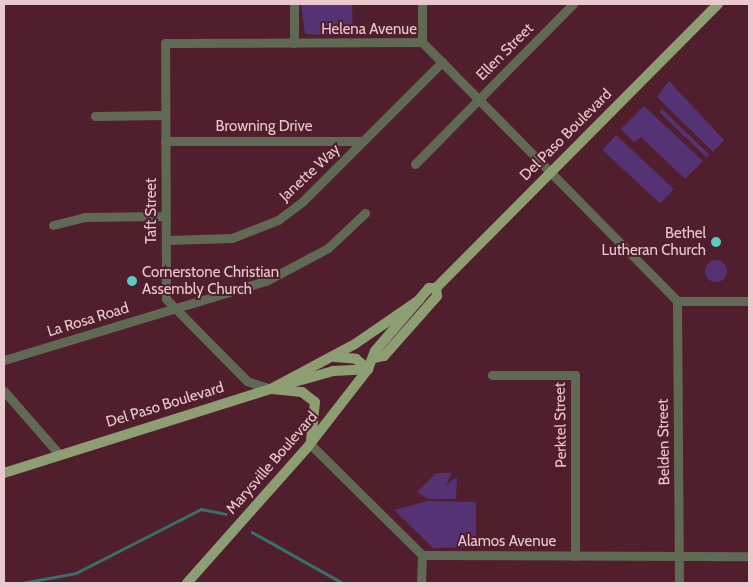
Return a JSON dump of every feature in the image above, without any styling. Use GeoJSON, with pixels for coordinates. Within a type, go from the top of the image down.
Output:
{"type":"FeatureCollection","features":[{"type":"Feature","properties":{"kind":"main road","name":"Del Paso Boulevard"},"geometry":{"type":"LineString","coordinates":[[436,288],[550,171],[718,4]]}},
{"type":"Feature","properties":{"kind":"main road","name":"Marysville Boulevard"},"geometry":{"type":"LineString","coordinates":[[187,583],[310,444],[368,369],[375,358],[375,351],[429,288],[436,288],[437,296],[384,356],[375,358]]}},
{"type":"Feature","properties":{"kind":"main road","name":"Del Paso Boulevard"},"geometry":{"type":"LineString","coordinates":[[4,473],[58,453],[270,389],[332,358],[419,300]]}},
{"type":"Feature","properties":{"kind":"main road"},"geometry":{"type":"LineString","coordinates":[[332,358],[356,359],[368,369]]}},
{"type":"Feature","properties":{"kind":"main road"},"geometry":{"type":"LineString","coordinates":[[270,389],[333,371],[368,369]]}},
{"type":"Feature","properties":{"kind":"main road"},"geometry":{"type":"LineString","coordinates":[[270,389],[302,392],[315,402],[317,418],[310,444]]}},
{"type":"Feature","properties":{"kind":"street"},"geometry":{"type":"LineString","coordinates":[[294,4],[294,44]]}},
{"type":"Feature","properties":{"kind":"street"},"geometry":{"type":"LineString","coordinates":[[422,4],[422,42]]}},
{"type":"Feature","properties":{"kind":"street","name":"Ellen Street"},"geometry":{"type":"LineString","coordinates":[[478,98],[573,4]]}},
{"type":"Feature","properties":{"kind":"street","name":"Helena Avenue"},"geometry":{"type":"LineString","coordinates":[[165,43],[294,44],[422,42],[677,301]]}},
{"type":"Feature","properties":{"kind":"street","name":"Taft Street"},"geometry":{"type":"LineString","coordinates":[[165,43],[166,299],[247,380],[270,389]]}},
{"type":"Feature","properties":{"kind":"street","name":"Janette Way"},"geometry":{"type":"LineString","coordinates":[[166,240],[220,240],[263,228],[303,201],[442,62]]}},
{"type":"Feature","properties":{"kind":"street"},"geometry":{"type":"LineString","coordinates":[[415,164],[478,98]]}},
{"type":"Feature","properties":{"kind":"street"},"geometry":{"type":"LineString","coordinates":[[95,116],[165,115]]}},
{"type":"Feature","properties":{"kind":"street","name":"Browning Drive"},"geometry":{"type":"LineString","coordinates":[[166,140],[362,141]]}},
{"type":"Feature","properties":{"kind":"street","name":"La Rosa Road"},"geometry":{"type":"LineString","coordinates":[[4,360],[176,309],[288,272],[328,248],[365,214]]}},
{"type":"Feature","properties":{"kind":"street"},"geometry":{"type":"LineString","coordinates":[[53,225],[84,217],[166,216]]}},
{"type":"Feature","properties":{"kind":"street"},"geometry":{"type":"LineString","coordinates":[[677,301],[749,301]]}},
{"type":"Feature","properties":{"kind":"street","name":"Belden Street"},"geometry":{"type":"LineString","coordinates":[[677,301],[679,583]]}},
{"type":"Feature","properties":{"kind":"street","name":"Perktel Street"},"geometry":{"type":"LineString","coordinates":[[492,375],[575,375],[575,556]]}},
{"type":"Feature","properties":{"kind":"street"},"geometry":{"type":"LineString","coordinates":[[4,392],[58,453]]}},
{"type":"Feature","properties":{"kind":"street"},"geometry":{"type":"LineString","coordinates":[[310,444],[422,555],[421,583]]}},
{"type":"Feature","properties":{"kind":"street","name":"Alamos Avenue"},"geometry":{"type":"LineString","coordinates":[[422,555],[749,556]]}},
{"type":"Feature","properties":{"kind":"shaded area"},"geometry":{"type":"Polygon","coordinates":[[[301,4],[352,4],[353,36],[305,34],[301,4]]]}},
{"type":"Feature","properties":{"kind":"shaded area"},"geometry":{"type":"Polygon","coordinates":[[[669,81],[724,140],[713,152],[657,97],[669,81]]]}},
{"type":"Feature","properties":{"kind":"shaded area"},"geometry":{"type":"Polygon","coordinates":[[[644,106],[703,161],[685,179],[641,137],[634,142],[621,129],[644,106]]]}},
{"type":"Feature","properties":{"kind":"shaded area"},"geometry":{"type":"Polygon","coordinates":[[[662,109],[709,155],[707,158],[659,112],[662,109]]]}},
{"type":"Feature","properties":{"kind":"shaded area"},"geometry":{"type":"Polygon","coordinates":[[[616,135],[674,189],[660,204],[602,150],[616,135]]]}},
{"type":"Feature","properties":{"kind":"shaded area"},"geometry":{"type":"Polygon","coordinates":[[[716,260],[724,263],[727,271],[724,279],[716,282],[708,279],[705,271],[708,263],[716,260]]]}},
{"type":"Feature","properties":{"kind":"shaded area"},"geometry":{"type":"Polygon","coordinates":[[[436,473],[452,473],[446,485],[457,477],[456,499],[429,499],[417,492],[436,473]]]}},
{"type":"Feature","properties":{"kind":"shaded area"},"geometry":{"type":"Polygon","coordinates":[[[427,501],[476,502],[476,546],[481,547],[433,548],[394,510],[427,501]]]}},
{"type":"Feature","properties":{"kind":"waterway"},"geometry":{"type":"LineString","coordinates":[[22,583],[76,573],[201,509],[226,514]]}},
{"type":"Feature","properties":{"kind":"waterway"},"geometry":{"type":"LineString","coordinates":[[252,532],[343,583]]}},
{"type":"Feature","properties":{"kind":"place","name":"Bethel Lutheran Church"},"geometry":{"type":"Point","coordinates":[716,242]}},
{"type":"Feature","properties":{"kind":"place","name":"Cornerstone Christian Assembly Church"},"geometry":{"type":"Point","coordinates":[132,281]}}]}
